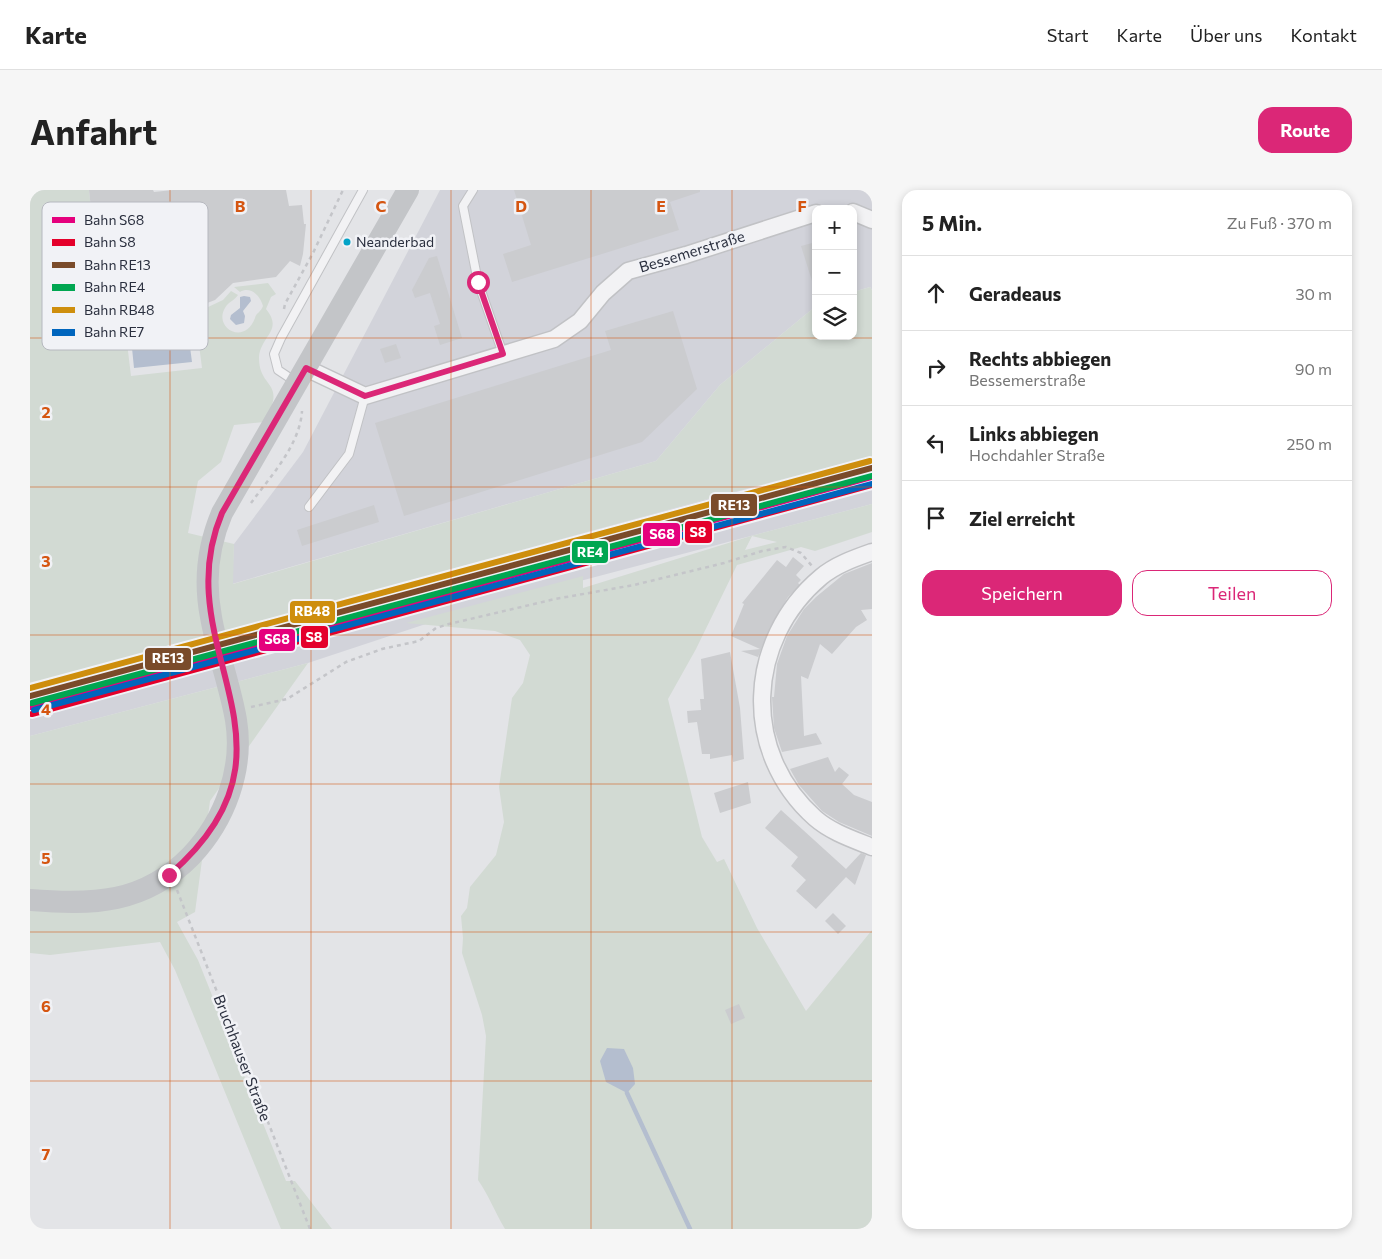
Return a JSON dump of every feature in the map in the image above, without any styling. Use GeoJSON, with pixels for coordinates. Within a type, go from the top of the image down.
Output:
{"type":"FeatureCollection","features":[{"type":"Feature","properties":{"kind":"main road"},"geometry":{"type":"LineString","coordinates":[[30,900],[75,904],[121,899],[169,875],[191,856],[220,818],[236,771],[238,743],[237,701],[210,616],[208,567],[213,535],[222,513],[408,190]]}},
{"type":"Feature","properties":{"kind":"street"},"geometry":{"type":"LineString","coordinates":[[857,214],[872,220]]}},
{"type":"Feature","properties":{"kind":"street","name":"Bessemerstraße"},"geometry":{"type":"LineString","coordinates":[[365,396],[554,339],[580,320],[603,293],[628,271],[686,255],[812,215]]}},
{"type":"Feature","properties":{"kind":"street"},"geometry":{"type":"LineString","coordinates":[[302,375],[365,396]]}},
{"type":"Feature","properties":{"kind":"street"},"geometry":{"type":"LineString","coordinates":[[872,552],[841,565],[821,577],[785,617],[768,657],[762,689],[761,720],[771,757],[786,786],[815,818],[840,834],[872,847]]}},
{"type":"Feature","properties":{"kind":"lane"},"geometry":{"type":"LineString","coordinates":[[302,375],[278,370],[274,354],[363,190]]}},
{"type":"Feature","properties":{"kind":"lane"},"geometry":{"type":"LineString","coordinates":[[473,190],[463,206],[478,282],[503,354]]}},
{"type":"Feature","properties":{"kind":"lane"},"geometry":{"type":"LineString","coordinates":[[309,507],[349,454],[365,396]]}},
{"type":"Feature","properties":{"kind":"path"},"geometry":{"type":"LineString","coordinates":[[237,701],[287,699],[346,662],[382,649],[419,641],[436,628],[448,624],[555,599],[634,585],[724,563],[762,551],[786,547],[801,553],[817,572]]}},
{"type":"Feature","properties":{"kind":"path","name":"Bruchhauser Straße"},"geometry":{"type":"LineString","coordinates":[[175,886],[310,1229]]}},
{"type":"Feature","properties":{"kind":"shaded area"},"geometry":{"type":"Polygon","coordinates":[[[30,190],[89,190],[90,202],[42,202],[42,350],[128,350],[131,376],[202,368],[200,350],[208,350],[208,307],[223,300],[231,291],[238,295],[225,308],[222,315],[223,322],[232,331],[244,331],[250,326],[263,306],[260,298],[251,291],[244,290],[240,292],[234,287],[268,283],[276,294],[271,297],[266,309],[273,323],[270,334],[260,350],[259,358],[263,376],[273,392],[271,409],[264,422],[234,425],[221,462],[198,481],[188,533],[234,544],[233,584],[656,461],[720,385],[812,309],[812,340],[857,340],[857,291],[870,287],[872,290],[872,456],[711,498],[30,685],[30,190]]]}},
{"type":"Feature","properties":{"kind":"shaded area"},"geometry":{"type":"Polygon","coordinates":[[[440,190],[872,190],[872,290],[870,287],[857,291],[857,205],[812,205],[812,309],[720,385],[656,461],[232,584],[234,544],[303,452],[440,190]]]}},
{"type":"Feature","properties":{"kind":"shaded area"},"geometry":{"type":"Polygon","coordinates":[[[872,456],[872,504],[459,613],[308,663],[30,736],[30,685],[711,498],[872,456]]]}},
{"type":"Feature","properties":{"kind":"shaded area"},"geometry":{"type":"Polygon","coordinates":[[[872,504],[872,532],[815,551],[801,547],[737,565],[696,649],[668,699],[702,837],[717,862],[724,859],[757,928],[806,1011],[872,930],[872,1229],[505,1229],[478,1180],[486,1036],[482,1015],[462,953],[461,916],[467,908],[470,887],[496,855],[504,822],[499,787],[512,698],[523,683],[530,655],[520,640],[495,631],[406,623],[583,576],[583,588],[751,536],[872,504]],[[752,536],[745,550],[777,542],[752,536]]]}},
{"type":"Feature","properties":{"kind":"shaded area"},"geometry":{"type":"Polygon","coordinates":[[[308,663],[210,801],[195,912],[177,922],[198,960],[286,1181],[295,1181],[332,1229],[281,1229],[175,970],[160,942],[50,955],[30,953],[30,736],[308,663]]]}},
{"type":"Feature","properties":{"kind":"water"},"geometry":{"type":"Polygon","coordinates":[[[240,297],[250,297],[251,301],[243,311],[245,316],[244,323],[236,325],[230,319],[231,315],[240,308],[240,297]]]}},
{"type":"Feature","properties":{"kind":"water"},"geometry":{"type":"Polygon","coordinates":[[[132,350],[190,350],[192,362],[134,368],[132,350]]]}},
{"type":"Feature","properties":{"kind":"water"},"geometry":{"type":"Polygon","coordinates":[[[607,1048],[624,1049],[633,1068],[635,1084],[627,1093],[606,1082],[600,1061],[607,1048]]]}},
{"type":"Feature","properties":{"kind":"building"},"geometry":{"type":"Polygon","coordinates":[[[89,190],[153,190],[154,192],[173,190],[286,190],[289,206],[302,205],[304,224],[306,224],[300,266],[290,261],[276,277],[233,283],[215,300],[208,303],[208,202],[90,202],[89,190]]]}},
{"type":"Feature","properties":{"kind":"building"},"geometry":{"type":"Polygon","coordinates":[[[514,190],[700,190],[700,192],[670,202],[679,230],[512,282],[503,254],[531,245],[514,190]]]}},
{"type":"Feature","properties":{"kind":"building"},"geometry":{"type":"Polygon","coordinates":[[[812,243],[812,281],[801,246],[812,243]]]}},
{"type":"Feature","properties":{"kind":"building"},"geometry":{"type":"Polygon","coordinates":[[[437,256],[462,338],[440,345],[434,326],[440,324],[430,293],[415,298],[412,290],[429,258],[437,256]]]}},
{"type":"Feature","properties":{"kind":"building"},"geometry":{"type":"Polygon","coordinates":[[[673,311],[697,389],[642,442],[404,516],[375,423],[611,350],[605,331],[673,311]]]}},
{"type":"Feature","properties":{"kind":"building"},"geometry":{"type":"Polygon","coordinates":[[[396,344],[401,358],[385,363],[380,349],[396,344]]]}},
{"type":"Feature","properties":{"kind":"building"},"geometry":{"type":"Polygon","coordinates":[[[374,505],[379,522],[302,546],[297,530],[374,505]]]}},
{"type":"Feature","properties":{"kind":"building"},"geometry":{"type":"Polygon","coordinates":[[[793,557],[804,566],[796,575],[801,580],[798,583],[800,585],[788,597],[770,627],[758,657],[741,651],[760,649],[731,636],[744,604],[742,603],[777,560],[786,567],[793,557]]]}},
{"type":"Feature","properties":{"kind":"building"},"geometry":{"type":"Polygon","coordinates":[[[872,563],[872,609],[861,610],[867,620],[856,627],[832,654],[820,644],[808,679],[801,676],[804,736],[816,733],[822,744],[782,752],[774,728],[772,697],[774,697],[777,664],[787,636],[804,609],[816,597],[844,574],[872,563]]]}},
{"type":"Feature","properties":{"kind":"building"},"geometry":{"type":"Polygon","coordinates":[[[730,652],[740,708],[744,759],[733,762],[732,755],[710,759],[710,754],[702,754],[697,722],[688,723],[687,711],[701,710],[700,699],[704,699],[701,659],[730,652]]]}},
{"type":"Feature","properties":{"kind":"building"},"geometry":{"type":"Polygon","coordinates":[[[828,757],[835,772],[839,767],[849,775],[842,784],[854,795],[872,802],[872,836],[839,822],[822,811],[799,785],[790,769],[828,757]]]}},
{"type":"Feature","properties":{"kind":"building"},"geometry":{"type":"Polygon","coordinates":[[[748,782],[751,803],[720,813],[714,793],[748,782]]]}},
{"type":"Feature","properties":{"kind":"building"},"geometry":{"type":"Polygon","coordinates":[[[781,810],[846,869],[861,853],[866,855],[855,885],[846,877],[816,909],[796,891],[806,880],[791,866],[798,857],[765,828],[781,810]]]}},
{"type":"Feature","properties":{"kind":"building"},"geometry":{"type":"Polygon","coordinates":[[[833,913],[846,926],[838,934],[825,921],[833,913]]]}},
{"type":"Feature","properties":{"kind":"building"},"geometry":{"type":"Polygon","coordinates":[[[739,1004],[745,1018],[731,1024],[725,1010],[739,1004]]]}},
{"type":"Feature","properties":{"kind":"waterway"},"geometry":{"type":"LineString","coordinates":[[627,1093],[690,1229]]}},
{"type":"Feature","properties":{"kind":"rail line","name":"RB48"},"geometry":{"type":"LineString","coordinates":[[30,688],[870,461]]}},
{"type":"Feature","properties":{"kind":"rail line","name":"RE13"},"geometry":{"type":"LineString","coordinates":[[30,696],[872,468]]}},
{"type":"Feature","properties":{"kind":"rail line","name":"RE4"},"geometry":{"type":"LineString","coordinates":[[32,703],[872,476]]}},
{"type":"Feature","properties":{"kind":"rail line","name":"S68"},"geometry":{"type":"LineString","coordinates":[[30,707],[872,477]]}},
{"type":"Feature","properties":{"kind":"rail line","name":"RE7"},"geometry":{"type":"LineString","coordinates":[[34,710],[872,484]]}},
{"type":"Feature","properties":{"kind":"rail line","name":"S8"},"geometry":{"type":"LineString","coordinates":[[32,714],[872,485]]}},
{"type":"Feature","properties":{"kind":"place","name":"Neanderbad"},"geometry":{"type":"Point","coordinates":[347,242]}},
{"type":"Feature","properties":{"kind":"route"},"geometry":{"type":"LineString","coordinates":[[169,875],[200,846],[220,818],[236,771],[238,743],[236,721],[210,616],[208,592],[208,567],[213,535],[222,513],[306,368],[365,396],[503,354],[478,282]]}}]}
